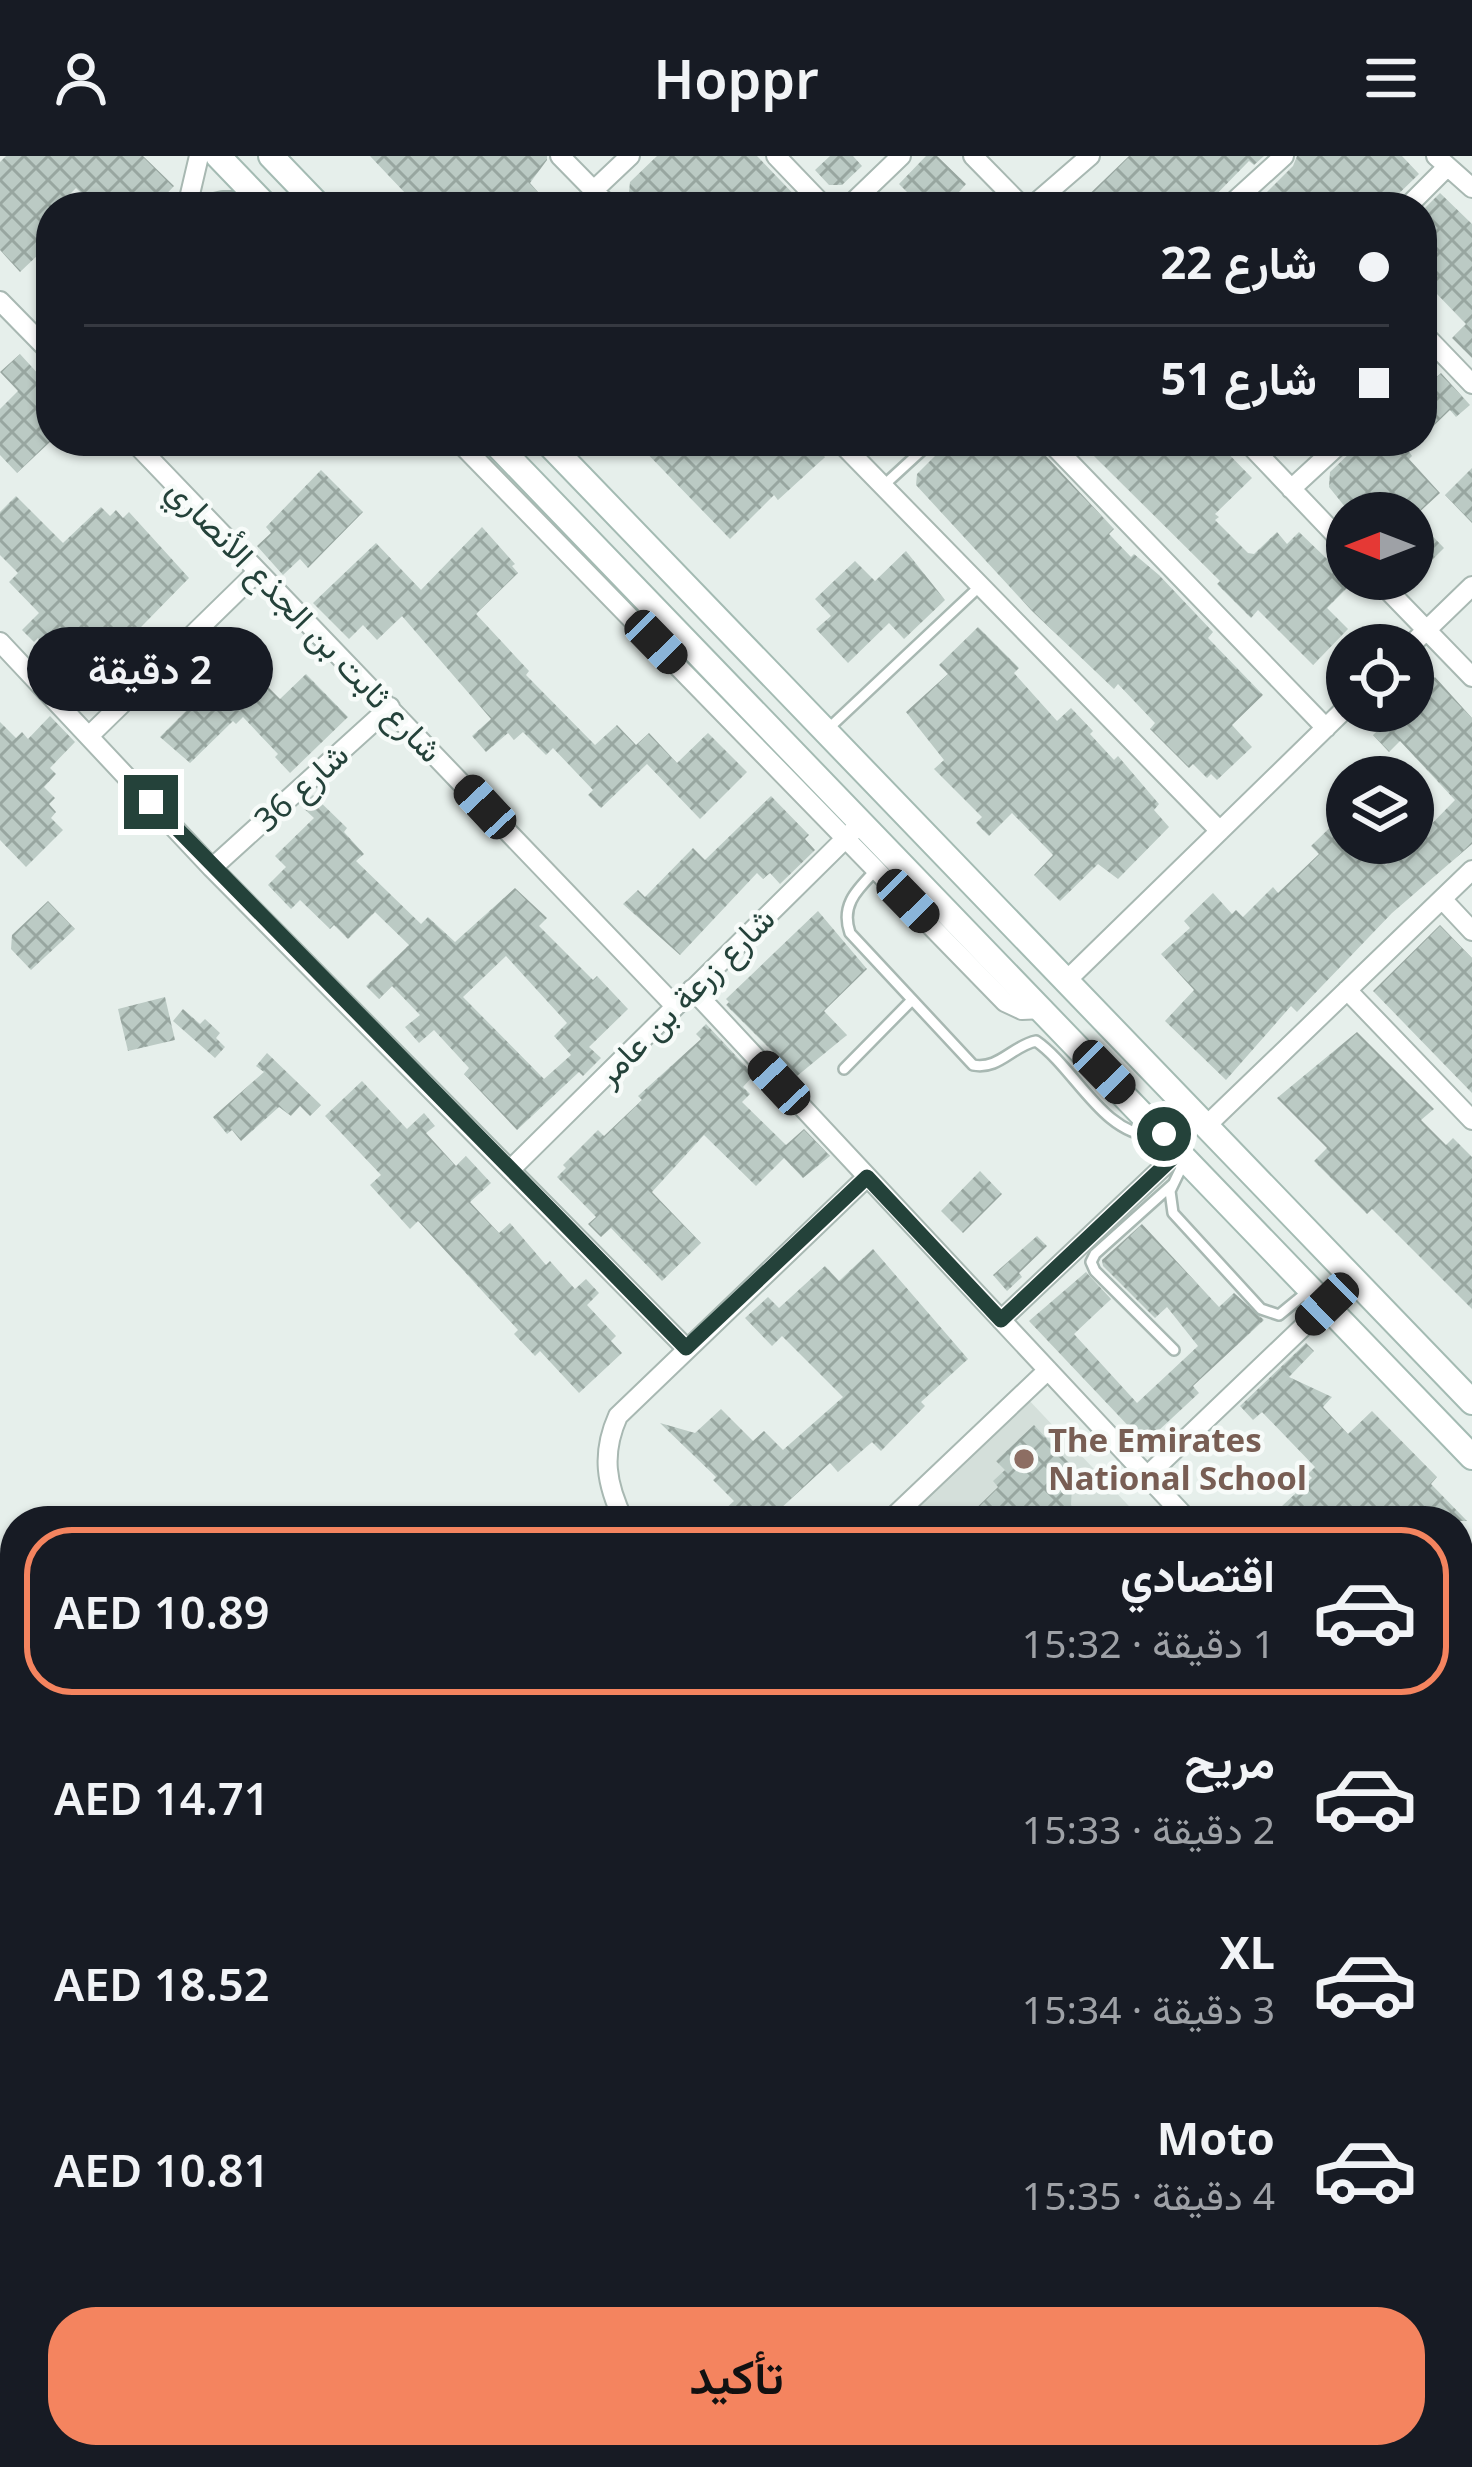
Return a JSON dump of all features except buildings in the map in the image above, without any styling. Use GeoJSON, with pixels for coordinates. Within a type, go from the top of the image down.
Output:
{"type":"FeatureCollection","features":[{"type":"Feature","properties":{"kind":"main road"},"geometry":{"type":"LineString","coordinates":[[218,156],[252,192]]}},
{"type":"Feature","properties":{"kind":"main road"},"geometry":{"type":"LineString","coordinates":[[271,156],[306,192]]}},
{"type":"Feature","properties":{"kind":"main road"},"geometry":{"type":"LineString","coordinates":[[507,456],[854,830],[1044,1009],[1472,1457]]}},
{"type":"Feature","properties":{"kind":"main road"},"geometry":{"type":"LineString","coordinates":[[559,456],[1472,1402]]}},
{"type":"Feature","properties":{"kind":"street"},"geometry":{"type":"LineString","coordinates":[[191,192],[199,156]]}},
{"type":"Feature","properties":{"kind":"street"},"geometry":{"type":"LineString","coordinates":[[560,156],[594,190],[630,156]]}},
{"type":"Feature","properties":{"kind":"street"},"geometry":{"type":"LineString","coordinates":[[776,156],[811,192]]}},
{"type":"Feature","properties":{"kind":"street"},"geometry":{"type":"LineString","coordinates":[[864,192],[901,156]]}},
{"type":"Feature","properties":{"kind":"street"},"geometry":{"type":"LineString","coordinates":[[973,156],[1011,192]]}},
{"type":"Feature","properties":{"kind":"street"},"geometry":{"type":"LineString","coordinates":[[1046,192],[1090,156]]}},
{"type":"Feature","properties":{"kind":"street"},"geometry":{"type":"LineString","coordinates":[[1244,192],[1284,156]]}},
{"type":"Feature","properties":{"kind":"street"},"geometry":{"type":"LineString","coordinates":[[1419,192],[1442,162],[1472,188]]}},
{"type":"Feature","properties":{"kind":"street"},"geometry":{"type":"LineString","coordinates":[[0,301],[36,334]]}},
{"type":"Feature","properties":{"kind":"street"},"geometry":{"type":"LineString","coordinates":[[1439,350],[1472,384]]}},
{"type":"Feature","properties":{"kind":"street","name":"شارع ثابت بن الجذع الأنصاري"},"geometry":{"type":"LineString","coordinates":[[148,456],[675,1006]]}},
{"type":"Feature","properties":{"kind":"street"},"geometry":{"type":"LineString","coordinates":[[473,456],[854,830],[877,869],[1005,1002],[1022,1010],[1044,1009]]}},
{"type":"Feature","properties":{"kind":"street"},"geometry":{"type":"LineString","coordinates":[[854,456],[1220,831]]}},
{"type":"Feature","properties":{"kind":"street"},"geometry":{"type":"LineString","coordinates":[[1066,981],[1326,728],[1069,456]]}},
{"type":"Feature","properties":{"kind":"street"},"geometry":{"type":"LineString","coordinates":[[1260,456],[1326,525]]}},
{"type":"Feature","properties":{"kind":"street"},"geometry":{"type":"LineString","coordinates":[[1292,489],[1327,456]]}},
{"type":"Feature","properties":{"kind":"street"},"geometry":{"type":"LineString","coordinates":[[89,736],[256,572]]}},
{"type":"Feature","properties":{"kind":"street"},"geometry":{"type":"LineString","coordinates":[[1432,624],[1472,586]]}},
{"type":"Feature","properties":{"kind":"street"},"geometry":{"type":"LineString","coordinates":[[1397,600],[1420,624]]}},
{"type":"Feature","properties":{"kind":"street"},"geometry":{"type":"LineString","coordinates":[[1434,638],[1472,677]]}},
{"type":"Feature","properties":{"kind":"street"},"geometry":{"type":"LineString","coordinates":[[0,642],[212,868],[686,1348]]}},
{"type":"Feature","properties":{"kind":"street","name":"شارع 36"},"geometry":{"type":"LineString","coordinates":[[212,868],[390,707]]}},
{"type":"Feature","properties":{"kind":"street","name":"شارع زرعة بن عامر"},"geometry":{"type":"LineString","coordinates":[[510,1170],[854,830]]}},
{"type":"Feature","properties":{"kind":"street"},"geometry":{"type":"LineString","coordinates":[[1206,1126],[1472,870]]}},
{"type":"Feature","properties":{"kind":"street"},"geometry":{"type":"LineString","coordinates":[[1442,899],[1472,931]]}},
{"type":"Feature","properties":{"kind":"street"},"geometry":{"type":"LineString","coordinates":[[692,989],[1175,1506]]}},
{"type":"Feature","properties":{"kind":"street"},"geometry":{"type":"LineString","coordinates":[[1347,990],[1472,1120]]}},
{"type":"Feature","properties":{"kind":"street"},"geometry":{"type":"LineString","coordinates":[[1001,1320],[1177,1147]]}},
{"type":"Feature","properties":{"kind":"street"},"geometry":{"type":"LineString","coordinates":[[618,1506],[605,1458],[618,1416],[867,1177]]}},
{"type":"Feature","properties":{"kind":"street"},"geometry":{"type":"LineString","coordinates":[[1147,1476],[1319,1296]]}},
{"type":"Feature","properties":{"kind":"street"},"geometry":{"type":"LineString","coordinates":[[905,1506],[1048,1370]]}},
{"type":"Feature","properties":{"kind":"lane"},"geometry":{"type":"LineString","coordinates":[[883,486],[916,456]]}},
{"type":"Feature","properties":{"kind":"lane"},"geometry":{"type":"LineString","coordinates":[[825,731],[980,586]]}},
{"type":"Feature","properties":{"kind":"lane"},"geometry":{"type":"LineString","coordinates":[[877,869],[848,903],[846,923],[856,942],[973,1065],[991,1066],[1036,1042],[1127,1131],[1177,1147],[1169,1198],[1173,1213],[1267,1313],[1285,1312],[1319,1296]]}},
{"type":"Feature","properties":{"kind":"lane"},"geometry":{"type":"LineString","coordinates":[[844,1069],[911,1001]]}},
{"type":"Feature","properties":{"kind":"lane"},"geometry":{"type":"LineString","coordinates":[[1173,1184],[1091,1262],[1094,1271],[1174,1350]]}},
{"type":"Feature","properties":{"kind":"shaded area","name":"The Emirates National School"},"geometry":{"type":"Polygon","coordinates":[[[1026,1397],[1129,1506],[916,1506],[1026,1397]]]}},
{"type":"Feature","properties":{"kind":"place","name":"The Emirates National School"},"geometry":{"type":"Point","coordinates":[1024,1459]}},
{"type":"Feature","properties":{"kind":"route"},"geometry":{"type":"LineString","coordinates":[[151,802],[686,1348],[867,1177],[1001,1320],[1180,1151],[1164,1134]]}}]}
